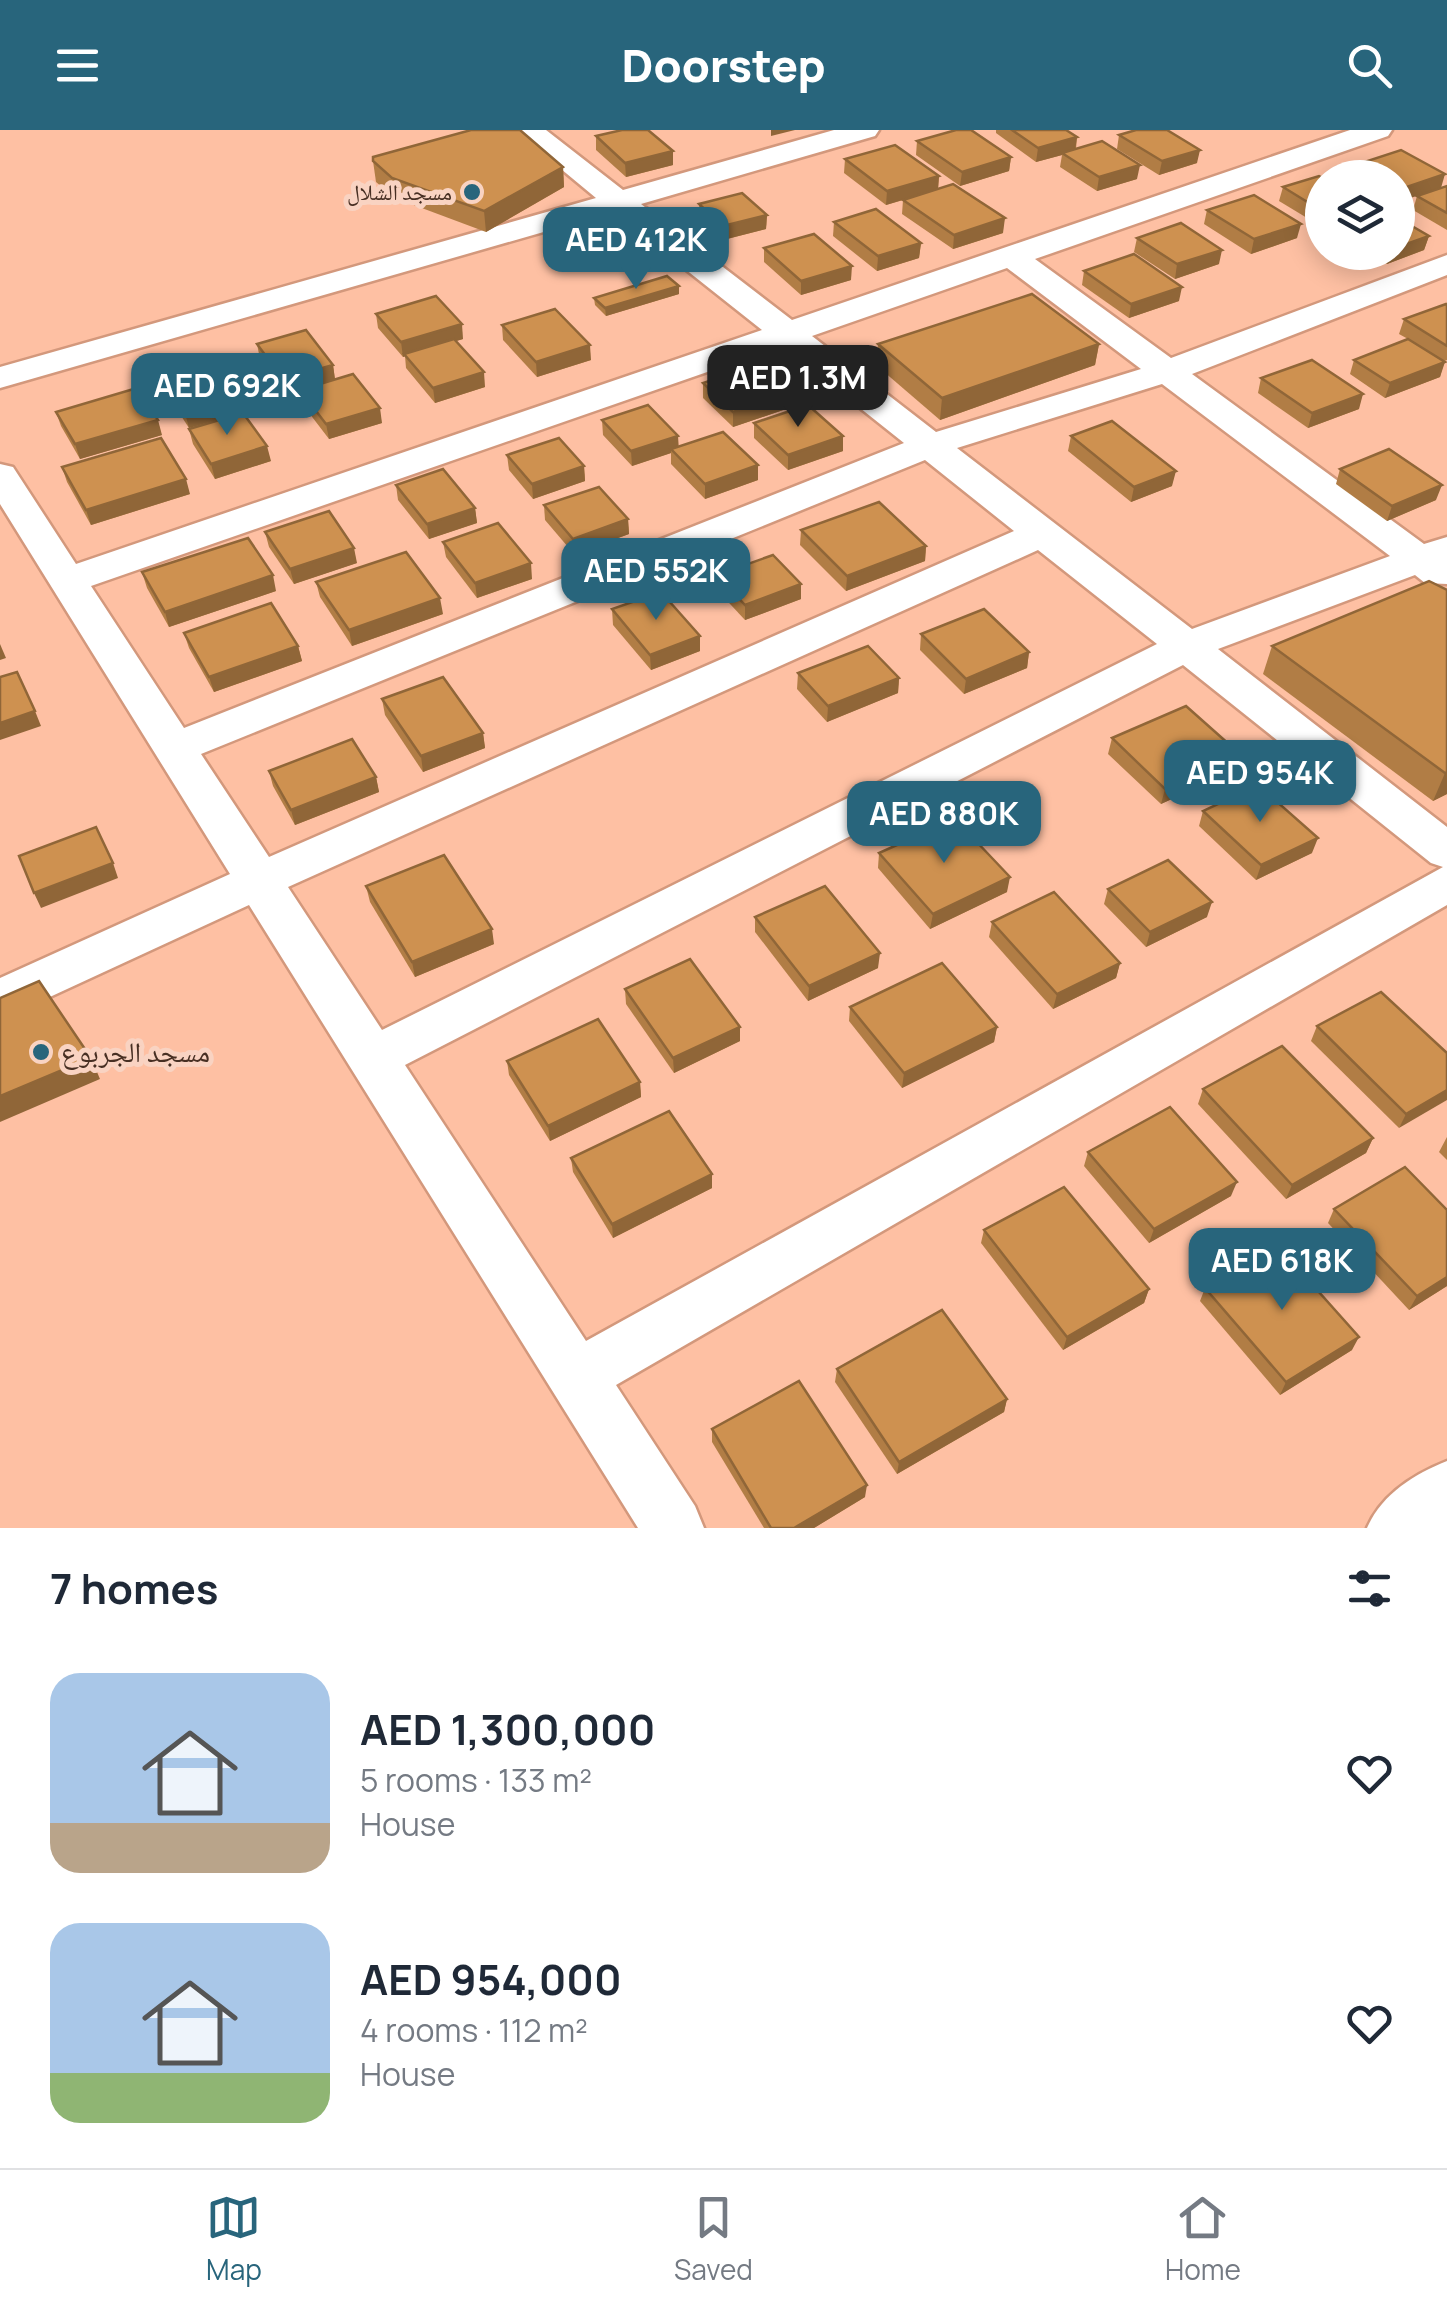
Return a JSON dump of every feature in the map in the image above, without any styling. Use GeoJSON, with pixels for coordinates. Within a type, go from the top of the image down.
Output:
{"type":"FeatureCollection","features":[{"type":"Feature","properties":{"kind":"street"},"geometry":{"type":"LineString","coordinates":[[528,130],[1447,851]]}},
{"type":"Feature","properties":{"kind":"street"},"geometry":{"type":"LineString","coordinates":[[0,378],[864,130]]}},
{"type":"Feature","properties":{"kind":"street"},"geometry":{"type":"LineString","coordinates":[[68,580],[1378,130]]}},
{"type":"Feature","properties":{"kind":"street"},"geometry":{"type":"LineString","coordinates":[[1011,256],[1166,372],[1438,563]]}},
{"type":"Feature","properties":{"kind":"street"},"geometry":{"type":"LineString","coordinates":[[175,748],[931,444],[1166,372],[1447,264]]}},
{"type":"Feature","properties":{"kind":"street"},"geometry":{"type":"LineString","coordinates":[[0,475],[673,1528]]}},
{"type":"Feature","properties":{"kind":"street"},"geometry":{"type":"LineString","coordinates":[[0,1000],[260,880],[1043,533]]}},
{"type":"Feature","properties":{"kind":"street"},"geometry":{"type":"LineString","coordinates":[[373,1058],[1186,646],[1438,563]]}},
{"type":"Feature","properties":{"kind":"street"},"geometry":{"type":"LineString","coordinates":[[576,1377],[1447,882]]}},
{"type":"Feature","properties":{"kind":"street"},"geometry":{"type":"LineString","coordinates":[[1398,1528],[1447,1491]]}},
{"type":"Feature","properties":{"kind":"building","name":"مسجد الشلال"},"geometry":{"type":"Polygon","coordinates":[[[471,130],[520,130],[563,167],[484,211],[392,178],[373,161],[373,157],[471,130]]]}},
{"type":"Feature","properties":{"kind":"building"},"geometry":{"type":"Polygon","coordinates":[[[648,130],[673,151],[625,163],[596,136],[648,130]]]}},
{"type":"Feature","properties":{"kind":"building"},"geometry":{"type":"Polygon","coordinates":[[[971,130],[1011,157],[962,172],[917,141],[971,130]]]}},
{"type":"Feature","properties":{"kind":"building"},"geometry":{"type":"Polygon","coordinates":[[[1012,130],[1066,130],[1077,137],[1038,148],[1012,130]]]}},
{"type":"Feature","properties":{"kind":"building"},"geometry":{"type":"Polygon","coordinates":[[[1136,130],[1167,130],[1200,150],[1162,161],[1119,135],[1136,130]]]}},
{"type":"Feature","properties":{"kind":"building"},"geometry":{"type":"Polygon","coordinates":[[[1102,141],[1140,165],[1099,177],[1062,153],[1102,141]]]}},
{"type":"Feature","properties":{"kind":"building"},"geometry":{"type":"Polygon","coordinates":[[[895,145],[939,176],[887,191],[845,159],[895,145]]]}},
{"type":"Feature","properties":{"kind":"building"},"geometry":{"type":"Polygon","coordinates":[[[1401,150],[1445,174],[1415,184],[1415,160],[1370,160],[1401,150]]]}},
{"type":"Feature","properties":{"kind":"building"},"geometry":{"type":"Polygon","coordinates":[[[1305,180],[1305,201],[1283,187],[1305,180]]]}},
{"type":"Feature","properties":{"kind":"building"},"geometry":{"type":"Polygon","coordinates":[[[953,184],[1005,218],[954,235],[903,200],[953,184]]]}},
{"type":"Feature","properties":{"kind":"building"},"geometry":{"type":"Polygon","coordinates":[[[1447,186],[1447,213],[1417,196],[1447,186]]]}},
{"type":"Feature","properties":{"kind":"building"},"geometry":{"type":"Polygon","coordinates":[[[742,193],[767,215],[723,226],[699,204],[742,193]]]}},
{"type":"Feature","properties":{"kind":"building"},"geometry":{"type":"Polygon","coordinates":[[[1254,195],[1301,224],[1254,239],[1207,210],[1254,195]]]}},
{"type":"Feature","properties":{"kind":"building"},"geometry":{"type":"Polygon","coordinates":[[[876,209],[921,243],[878,256],[834,222],[876,209]]]}},
{"type":"Feature","properties":{"kind":"building"},"geometry":{"type":"Polygon","coordinates":[[[1181,223],[1222,250],[1177,264],[1137,238],[1181,223]]]}},
{"type":"Feature","properties":{"kind":"building"},"geometry":{"type":"Polygon","coordinates":[[[1415,228],[1429,236],[1415,241],[1415,228]]]}},
{"type":"Feature","properties":{"kind":"building"},"geometry":{"type":"Polygon","coordinates":[[[814,234],[852,266],[801,281],[764,248],[814,234]]]}},
{"type":"Feature","properties":{"kind":"building"},"geometry":{"type":"Polygon","coordinates":[[[1134,254],[1182,287],[1131,304],[1084,271],[1134,254]]]}},
{"type":"Feature","properties":{"kind":"building"},"geometry":{"type":"Polygon","coordinates":[[[667,276],[679,286],[605,308],[594,298],[667,276]]]}},
{"type":"Feature","properties":{"kind":"building"},"geometry":{"type":"Polygon","coordinates":[[[1032,294],[1099,344],[942,398],[878,344],[1032,294]]]}},
{"type":"Feature","properties":{"kind":"building"},"geometry":{"type":"Polygon","coordinates":[[[436,296],[462,324],[401,342],[376,314],[436,296]]]}},
{"type":"Feature","properties":{"kind":"building"},"geometry":{"type":"Polygon","coordinates":[[[1446,304],[1447,346],[1404,319],[1446,304]]]}},
{"type":"Feature","properties":{"kind":"building"},"geometry":{"type":"Polygon","coordinates":[[[555,309],[590,345],[536,362],[502,325],[555,309]]]}},
{"type":"Feature","properties":{"kind":"building"},"geometry":{"type":"Polygon","coordinates":[[[306,330],[333,365],[283,379],[257,344],[306,330]]]}},
{"type":"Feature","properties":{"kind":"building"},"geometry":{"type":"Polygon","coordinates":[[[454,339],[484,372],[433,388],[404,354],[454,339]]]}},
{"type":"Feature","properties":{"kind":"building"},"geometry":{"type":"Polygon","coordinates":[[[1408,339],[1445,362],[1390,383],[1354,360],[1408,339]]]}},
{"type":"Feature","properties":{"kind":"building"},"geometry":{"type":"Polygon","coordinates":[[[219,356],[248,395],[185,413],[159,373],[219,356]]]}},
{"type":"Feature","properties":{"kind":"building"},"geometry":{"type":"Polygon","coordinates":[[[1312,360],[1363,394],[1312,413],[1261,378],[1312,360]]]}},
{"type":"Feature","properties":{"kind":"building"},"geometry":{"type":"Polygon","coordinates":[[[761,364],[793,392],[733,412],[703,383],[761,364]]]}},
{"type":"Feature","properties":{"kind":"building"},"geometry":{"type":"Polygon","coordinates":[[[353,374],[380,408],[326,424],[300,390],[353,374]]]}},
{"type":"Feature","properties":{"kind":"building"},"geometry":{"type":"Polygon","coordinates":[[[137,388],[158,420],[75,444],[56,412],[137,388]]]}},
{"type":"Feature","properties":{"kind":"building"},"geometry":{"type":"Polygon","coordinates":[[[648,405],[678,436],[631,451],[602,420],[648,405]]]}},
{"type":"Feature","properties":{"kind":"building"},"geometry":{"type":"Polygon","coordinates":[[[808,405],[843,436],[788,455],[754,423],[808,405]]]}},
{"type":"Feature","properties":{"kind":"building"},"geometry":{"type":"Polygon","coordinates":[[[243,413],[267,446],[211,464],[189,429],[243,413]]]}},
{"type":"Feature","properties":{"kind":"building"},"geometry":{"type":"Polygon","coordinates":[[[1112,421],[1176,471],[1134,487],[1071,436],[1112,421]]]}},
{"type":"Feature","properties":{"kind":"building"},"geometry":{"type":"Polygon","coordinates":[[[723,432],[758,465],[705,484],[671,449],[723,432]]]}},
{"type":"Feature","properties":{"kind":"building"},"geometry":{"type":"Polygon","coordinates":[[[161,438],[186,479],[86,510],[62,467],[161,438]]]}},
{"type":"Feature","properties":{"kind":"building"},"geometry":{"type":"Polygon","coordinates":[[[559,438],[584,466],[532,484],[507,455],[559,438]]]}},
{"type":"Feature","properties":{"kind":"building"},"geometry":{"type":"Polygon","coordinates":[[[1389,449],[1442,485],[1392,506],[1340,469],[1389,449]]]}},
{"type":"Feature","properties":{"kind":"building"},"geometry":{"type":"Polygon","coordinates":[[[443,469],[475,508],[427,524],[396,485],[443,469]]]}},
{"type":"Feature","properties":{"kind":"building"},"geometry":{"type":"Polygon","coordinates":[[[599,487],[628,519],[573,539],[544,505],[599,487]]]}},
{"type":"Feature","properties":{"kind":"building"},"geometry":{"type":"Polygon","coordinates":[[[879,502],[926,546],[847,576],[801,530],[879,502]]]}},
{"type":"Feature","properties":{"kind":"building"},"geometry":{"type":"Polygon","coordinates":[[[329,511],[354,548],[290,569],[265,532],[329,511]]]}},
{"type":"Feature","properties":{"kind":"building"},"geometry":{"type":"Polygon","coordinates":[[[498,523],[531,563],[475,583],[443,542],[498,523]]]}},
{"type":"Feature","properties":{"kind":"building"},"geometry":{"type":"Polygon","coordinates":[[[248,538],[273,575],[165,612],[142,572],[248,538]]]}},
{"type":"Feature","properties":{"kind":"building"},"geometry":{"type":"Polygon","coordinates":[[[406,552],[440,598],[349,630],[316,582],[406,552]]]}},
{"type":"Feature","properties":{"kind":"building"},"geometry":{"type":"Polygon","coordinates":[[[773,555],[801,584],[745,605],[717,575],[773,555]]]}},
{"type":"Feature","properties":{"kind":"building"},"geometry":{"type":"Polygon","coordinates":[[[1429,581],[1447,590],[1445,773],[1272,646],[1429,581]]]}},
{"type":"Feature","properties":{"kind":"building"},"geometry":{"type":"Polygon","coordinates":[[[661,592],[700,636],[650,655],[612,609],[661,592]]]}},
{"type":"Feature","properties":{"kind":"building"},"geometry":{"type":"Polygon","coordinates":[[[271,603],[298,646],[209,677],[184,633],[271,603]]]}},
{"type":"Feature","properties":{"kind":"building"},"geometry":{"type":"Polygon","coordinates":[[[984,609],[1029,652],[966,679],[921,634],[984,609]]]}},
{"type":"Feature","properties":{"kind":"building"},"geometry":{"type":"Polygon","coordinates":[[[868,646],[899,678],[828,706],[798,673],[868,646]]]}},
{"type":"Feature","properties":{"kind":"building"},"geometry":{"type":"Polygon","coordinates":[[[17,672],[35,711],[0,723],[0,677],[17,672]]]}},
{"type":"Feature","properties":{"kind":"building"},"geometry":{"type":"Polygon","coordinates":[[[443,677],[483,733],[421,756],[382,699],[443,677]]]}},
{"type":"Feature","properties":{"kind":"building"},"geometry":{"type":"Polygon","coordinates":[[[1186,706],[1240,754],[1165,789],[1112,738],[1186,706]]]}},
{"type":"Feature","properties":{"kind":"building"},"geometry":{"type":"Polygon","coordinates":[[[352,739],[376,777],[291,810],[269,771],[352,739]]]}},
{"type":"Feature","properties":{"kind":"building"},"geometry":{"type":"Polygon","coordinates":[[[1258,785],[1318,838],[1261,865],[1203,811],[1258,785]]]}},
{"type":"Feature","properties":{"kind":"building"},"geometry":{"type":"Polygon","coordinates":[[[955,819],[1010,877],[933,914],[879,853],[955,819]]]}},
{"type":"Feature","properties":{"kind":"building"},"geometry":{"type":"Polygon","coordinates":[[[96,827],[113,863],[34,893],[19,856],[96,827]]]}},
{"type":"Feature","properties":{"kind":"building"},"geometry":{"type":"Polygon","coordinates":[[[444,855],[492,929],[412,962],[366,886],[444,855]]]}},
{"type":"Feature","properties":{"kind":"building"},"geometry":{"type":"Polygon","coordinates":[[[1168,860],[1212,902],[1150,932],[1108,889],[1168,860]]]}},
{"type":"Feature","properties":{"kind":"building"},"geometry":{"type":"Polygon","coordinates":[[[825,886],[880,953],[809,986],[755,917],[825,886]]]}},
{"type":"Feature","properties":{"kind":"building"},"geometry":{"type":"Polygon","coordinates":[[[1054,892],[1120,963],[1057,994],[992,922],[1054,892]]]}},
{"type":"Feature","properties":{"kind":"building"},"geometry":{"type":"Polygon","coordinates":[[[690,959],[740,1027],[673,1058],[625,989],[690,959]]]}},
{"type":"Feature","properties":{"kind":"building"},"geometry":{"type":"Polygon","coordinates":[[[942,963],[997,1027],[904,1073],[850,1007],[942,963]]]}},
{"type":"Feature","properties":{"kind":"building","name":"مسجد الجربوع"},"geometry":{"type":"Polygon","coordinates":[[[39,981],[91,1058],[0,1096],[0,998],[39,981]]]}},
{"type":"Feature","properties":{"kind":"building"},"geometry":{"type":"Polygon","coordinates":[[[1381,992],[1447,1053],[1447,1090],[1406,1114],[1317,1026],[1381,992]]]}},
{"type":"Feature","properties":{"kind":"building"},"geometry":{"type":"Polygon","coordinates":[[[598,1019],[640,1082],[548,1126],[507,1061],[598,1019]]]}},
{"type":"Feature","properties":{"kind":"building"},"geometry":{"type":"Polygon","coordinates":[[[1282,1046],[1373,1138],[1292,1185],[1203,1089],[1282,1046]]]}},
{"type":"Feature","properties":{"kind":"building"},"geometry":{"type":"Polygon","coordinates":[[[1170,1107],[1237,1182],[1154,1229],[1088,1152],[1170,1107]]]}},
{"type":"Feature","properties":{"kind":"building"},"geometry":{"type":"Polygon","coordinates":[[[669,1111],[712,1174],[612,1224],[571,1158],[669,1111]]]}},
{"type":"Feature","properties":{"kind":"building"},"geometry":{"type":"Polygon","coordinates":[[[1405,1167],[1447,1210],[1447,1277],[1417,1296],[1334,1209],[1405,1167]]]}},
{"type":"Feature","properties":{"kind":"building"},"geometry":{"type":"Polygon","coordinates":[[[1064,1187],[1149,1289],[1067,1337],[984,1230],[1064,1187]]]}},
{"type":"Feature","properties":{"kind":"building"},"geometry":{"type":"Polygon","coordinates":[[[1277,1245],[1359,1337],[1286,1382],[1205,1288],[1277,1245]]]}},
{"type":"Feature","properties":{"kind":"building"},"geometry":{"type":"Polygon","coordinates":[[[942,1310],[1007,1399],[899,1462],[837,1369],[942,1310]]]}},
{"type":"Feature","properties":{"kind":"building"},"geometry":{"type":"Polygon","coordinates":[[[799,1381],[867,1485],[794,1528],[771,1528],[712,1429],[799,1381]]]}},
{"type":"Feature","properties":{"kind":"place","name":"مسجد الشلال"},"geometry":{"type":"Point","coordinates":[472,192]}},
{"type":"Feature","properties":{"kind":"place","name":"مسجد الجربوع"},"geometry":{"type":"Point","coordinates":[41,1052]}}]}
